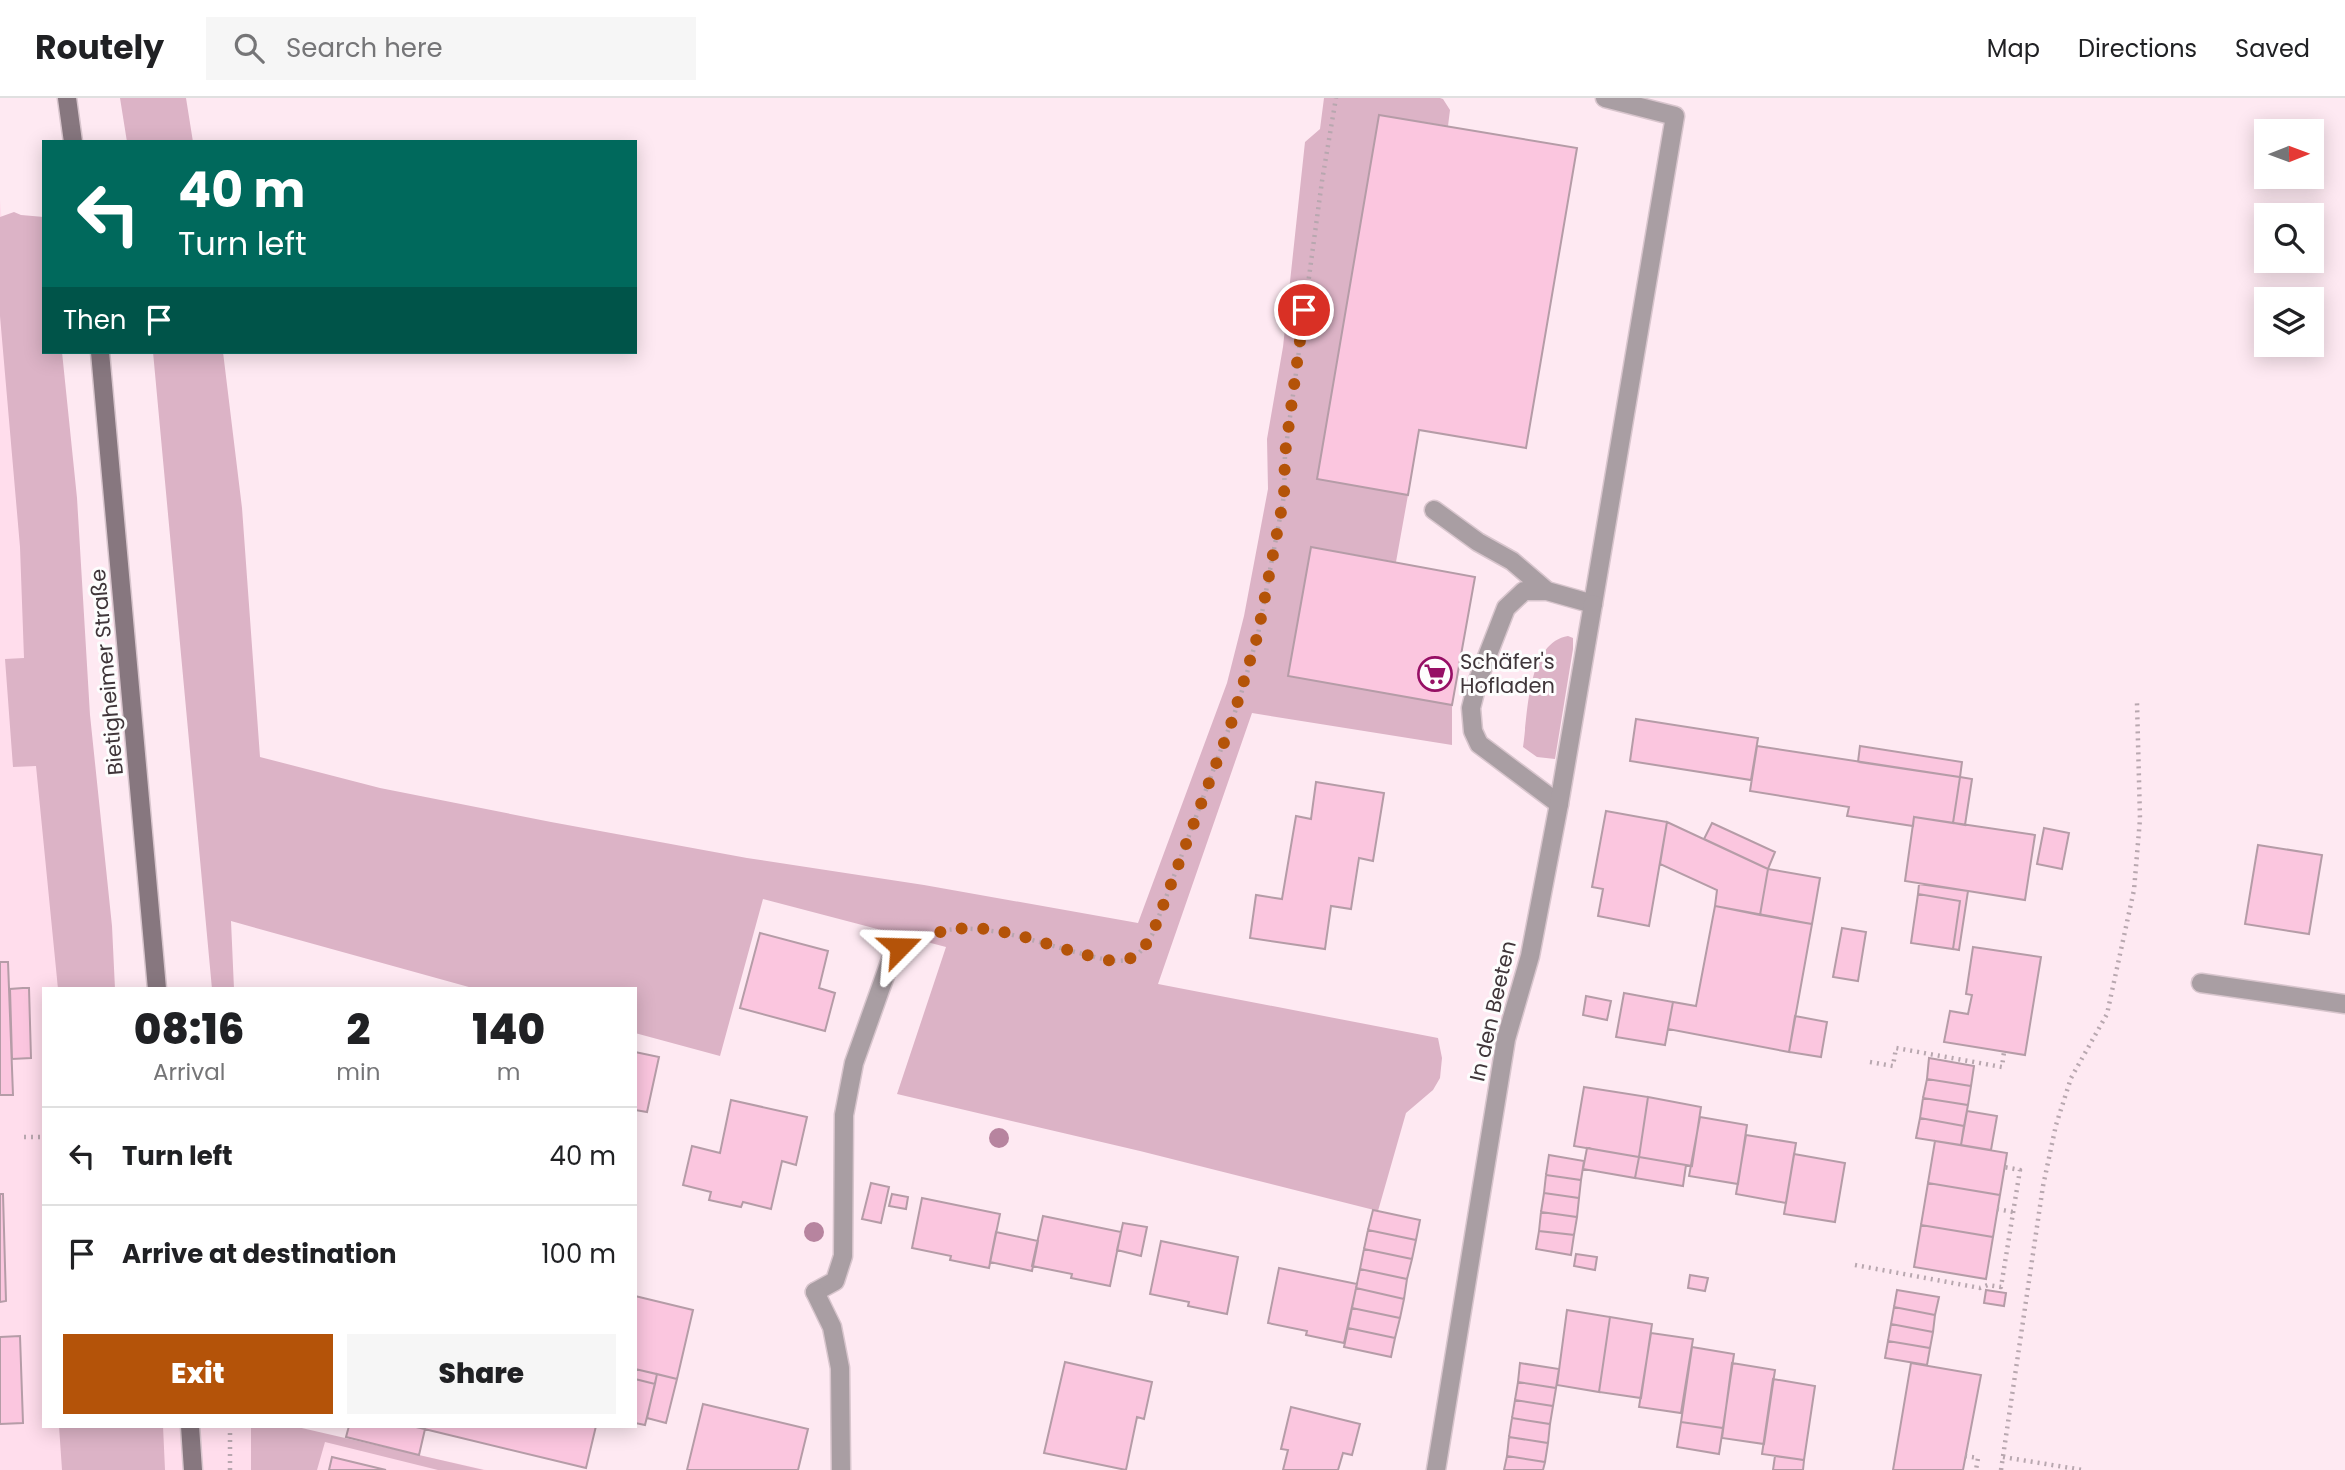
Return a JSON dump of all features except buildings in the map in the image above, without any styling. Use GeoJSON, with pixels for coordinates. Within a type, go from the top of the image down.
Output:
{"type":"FeatureCollection","features":[{"type":"Feature","properties":{"kind":"main road"},"geometry":{"type":"LineString","coordinates":[[67,98],[73,140]]}},
{"type":"Feature","properties":{"kind":"main road","name":"Bietigheimer Straße"},"geometry":{"type":"LineString","coordinates":[[100,354],[157,987]]}},
{"type":"Feature","properties":{"kind":"main road"},"geometry":{"type":"LineString","coordinates":[[190,1428],[193,1470]]}},
{"type":"Feature","properties":{"kind":"street","name":"In den Beeten"},"geometry":{"type":"LineString","coordinates":[[1436,1470],[1506,1039],[1530,956],[1559,804],[1675,116],[1605,98]]}},
{"type":"Feature","properties":{"kind":"street"},"geometry":{"type":"LineString","coordinates":[[1434,510],[1479,542],[1512,561],[1547,591]]}},
{"type":"Feature","properties":{"kind":"street"},"geometry":{"type":"LineString","coordinates":[[1559,804],[1479,744],[1473,731],[1471,708],[1478,680],[1506,608],[1524,591],[1547,591],[1593,604]]}},
{"type":"Feature","properties":{"kind":"street"},"geometry":{"type":"LineString","coordinates":[[841,1470],[840,1368],[832,1327],[816,1292],[835,1281],[843,1256],[844,1115],[854,1063],[891,959]]}},
{"type":"Feature","properties":{"kind":"street"},"geometry":{"type":"LineString","coordinates":[[2201,983],[2345,1004]]}},
{"type":"Feature","properties":{"kind":"path"},"geometry":{"type":"LineString","coordinates":[[891,959],[900,947],[945,930],[973,928],[1004,932],[1103,959],[1125,960],[1141,953],[1152,935],[1231,724],[1258,634],[1284,496],[1285,454],[1336,98]]}},
{"type":"Feature","properties":{"kind":"path"},"geometry":{"type":"LineString","coordinates":[[2001,1470],[2043,1185],[2056,1125],[2071,1077],[2107,1014],[2134,890],[2140,819],[2137,703]]}},
{"type":"Feature","properties":{"kind":"path"},"geometry":{"type":"LineString","coordinates":[[1870,1062],[1893,1066],[1896,1048],[2002,1067],[2004,1052]]}},
{"type":"Feature","properties":{"kind":"path"},"geometry":{"type":"LineString","coordinates":[[24,1137],[42,1137]]}},
{"type":"Feature","properties":{"kind":"path"},"geometry":{"type":"LineString","coordinates":[[1855,1265],[1980,1288],[2001,1287],[2020,1170],[2004,1167]]}},
{"type":"Feature","properties":{"kind":"path"},"geometry":{"type":"LineString","coordinates":[[1997,1209],[2013,1212]]}},
{"type":"Feature","properties":{"kind":"path"},"geometry":{"type":"LineString","coordinates":[[1961,1284],[1962,1275]]}},
{"type":"Feature","properties":{"kind":"path"},"geometry":{"type":"LineString","coordinates":[[230,1428],[230,1470]]}},
{"type":"Feature","properties":{"kind":"path"},"geometry":{"type":"LineString","coordinates":[[1965,1456],[1978,1458],[1976,1470]]}},
{"type":"Feature","properties":{"kind":"path"},"geometry":{"type":"LineString","coordinates":[[2003,1457],[2083,1470]]}},
{"type":"Feature","properties":{"kind":"shaded area"},"geometry":{"type":"Polygon","coordinates":[[[120,98],[186,98],[193,140],[127,140],[120,98]]]}},
{"type":"Feature","properties":{"kind":"shaded area"},"geometry":{"type":"Polygon","coordinates":[[[1324,98],[1440,98],[1450,110],[1448,126],[1379,115],[1317,479],[1408,495],[1396,562],[1312,547],[1288,675],[1452,705],[1452,745],[1252,713],[1158,984],[1438,1038],[1442,1058],[1440,1078],[1433,1090],[1406,1113],[1378,1211],[897,1094],[946,947],[763,899],[720,1056],[637,1034],[637,987],[469,987],[231,921],[234,987],[212,987],[153,354],[223,354],[242,508],[260,757],[380,788],[551,822],[747,858],[924,885],[1138,923],[1227,683],[1244,616],[1268,489],[1267,439],[1283,347],[1305,142],[1320,129],[1324,98]]]}},
{"type":"Feature","properties":{"kind":"shaded area"},"geometry":{"type":"Polygon","coordinates":[[[0,200],[69,987],[42,987],[42,1428],[295,1428],[487,1470],[0,1470],[0,200]]]}},
{"type":"Feature","properties":{"kind":"shaded area"},"geometry":{"type":"Polygon","coordinates":[[[14,212],[42,217],[42,354],[62,354],[77,498],[90,715],[112,926],[115,987],[58,987],[36,766],[13,767],[5,659],[24,658],[20,547],[0,316],[0,217],[14,212]]]}},
{"type":"Feature","properties":{"kind":"shaded area"},"geometry":{"type":"Polygon","coordinates":[[[1568,636],[1573,638],[1573,649],[1555,759],[1537,757],[1523,747],[1532,682],[1544,652],[1554,641],[1568,636]]]}},
{"type":"Feature","properties":{"kind":"shaded area"},"geometry":{"type":"Polygon","coordinates":[[[59,1428],[163,1428],[165,1470],[62,1470],[59,1428]]]}},
{"type":"Feature","properties":{"kind":"shaded area"},"geometry":{"type":"Polygon","coordinates":[[[251,1428],[302,1428],[484,1470],[438,1470],[325,1442],[317,1470],[251,1470],[251,1428]]]}},
{"type":"Feature","properties":{"kind":"place","name":"Schäfer's Hofladen"},"geometry":{"type":"Point","coordinates":[1435,674]}},
{"type":"Feature","properties":{"kind":"route"},"geometry":{"type":"LineString","coordinates":[[900,947],[945,930],[973,928],[1004,932],[1103,959],[1125,960],[1141,953],[1152,935],[1214,772],[1239,701],[1258,634],[1284,496],[1285,454],[1304,310]]}}]}
